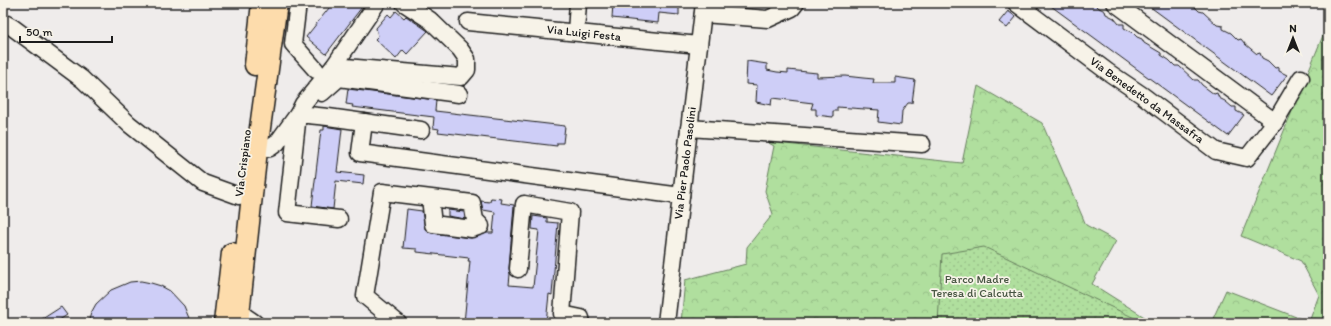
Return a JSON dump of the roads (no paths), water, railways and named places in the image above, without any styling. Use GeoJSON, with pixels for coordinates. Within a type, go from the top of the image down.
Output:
{"type":"FeatureCollection","features":[{"type":"Feature","properties":{"kind":"main road","name":"Via Crispiano"},"geometry":{"type":"LineString","coordinates":[[239,320],[239,196],[262,3]]}},
{"type":"Feature","properties":{"kind":"main road","name":"Via Crispiano"},"geometry":{"type":"LineString","coordinates":[[239,320],[257,150],[277,3]]}},
{"type":"Feature","properties":{"kind":"street"},"geometry":{"type":"LineString","coordinates":[[298,3],[293,44],[316,70]]}},
{"type":"Feature","properties":{"kind":"street","name":"Via Crispiano"},"geometry":{"type":"LineString","coordinates":[[257,150],[270,148],[277,143],[298,114],[303,104],[334,66],[376,3]]}},
{"type":"Feature","properties":{"kind":"street"},"geometry":{"type":"LineString","coordinates":[[334,66],[447,77],[461,77],[467,70],[467,59],[460,49],[430,20],[404,3]]}},
{"type":"Feature","properties":{"kind":"street"},"geometry":{"type":"LineString","coordinates":[[576,32],[578,3]]}},
{"type":"Feature","properties":{"kind":"street"},"geometry":{"type":"LineString","coordinates":[[703,8],[768,19],[792,8],[796,3]]}},
{"type":"Feature","properties":{"kind":"street","name":"Via Benedetto da Massafra"},"geometry":{"type":"LineString","coordinates":[[1016,3],[1216,151],[1247,158],[1275,122],[1301,78]]}},
{"type":"Feature","properties":{"kind":"street"},"geometry":{"type":"LineString","coordinates":[[1115,3],[1275,122]]}},
{"type":"Feature","properties":{"kind":"street","name":"Via Pier Paolo Pasolini"},"geometry":{"type":"LineString","coordinates":[[666,323],[703,8]]}},
{"type":"Feature","properties":{"kind":"street"},"geometry":{"type":"LineString","coordinates":[[3,22],[12,27],[82,79],[129,124],[203,183],[239,196]]}},
{"type":"Feature","properties":{"kind":"street","name":"Via Luigi Festa"},"geometry":{"type":"LineString","coordinates":[[468,22],[699,45]]}},
{"type":"Feature","properties":{"kind":"street","name":"Via Crispiano"},"geometry":{"type":"LineString","coordinates":[[298,114],[339,78],[459,94]]}},
{"type":"Feature","properties":{"kind":"street"},"geometry":{"type":"LineString","coordinates":[[339,219],[287,214],[298,114],[421,130]]}},
{"type":"Feature","properties":{"kind":"street"},"geometry":{"type":"LineString","coordinates":[[364,122],[360,154],[681,196]]}},
{"type":"Feature","properties":{"kind":"street"},"geometry":{"type":"LineString","coordinates":[[689,128],[922,144]]}},
{"type":"Feature","properties":{"kind":"street"},"geometry":{"type":"LineString","coordinates":[[398,323],[365,296],[382,192],[430,198]]}},
{"type":"Feature","properties":{"kind":"street"},"geometry":{"type":"LineString","coordinates":[[518,269],[524,204],[570,212],[562,314],[581,318],[582,323]]}},
{"type":"Feature","properties":{"kind":"park label","name":"Parco Madre Teresa di Calcutta"},"geometry":{"type":"Point","coordinates":[977,286]}}]}
